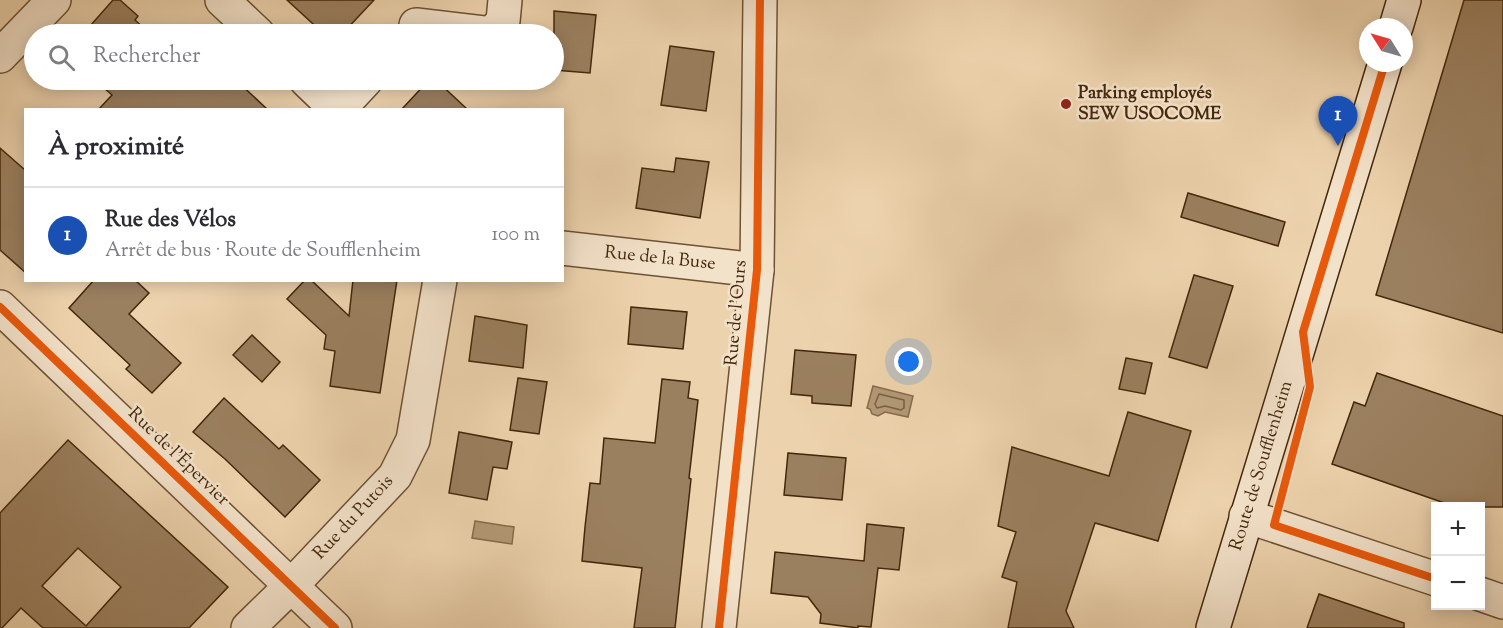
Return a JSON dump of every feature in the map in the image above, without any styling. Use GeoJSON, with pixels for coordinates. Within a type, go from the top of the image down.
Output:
{"type":"FeatureCollection","features":[{"type":"Feature","properties":{"kind":"street"},"geometry":{"type":"LineString","coordinates":[[31,24],[54,0]]}},
{"type":"Feature","properties":{"kind":"street"},"geometry":{"type":"LineString","coordinates":[[222,0],[247,24]]}},
{"type":"Feature","properties":{"kind":"street"},"geometry":{"type":"LineString","coordinates":[[417,24],[440,0]]}},
{"type":"Feature","properties":{"kind":"street"},"geometry":{"type":"LineString","coordinates":[[500,24],[503,21],[505,0]]}},
{"type":"Feature","properties":{"kind":"street","name":"Rue de l'Ours"},"geometry":{"type":"LineString","coordinates":[[719,628],[757,270],[760,0]]}},
{"type":"Feature","properties":{"kind":"street"},"geometry":{"type":"LineString","coordinates":[[1399,18],[1404,0]]}},
{"type":"Feature","properties":{"kind":"street"},"geometry":{"type":"LineString","coordinates":[[0,56],[24,31]]}},
{"type":"Feature","properties":{"kind":"street","name":"Route de Soufflenheim"},"geometry":{"type":"LineString","coordinates":[[1213,628],[1382,72]]}},
{"type":"Feature","properties":{"kind":"street"},"geometry":{"type":"LineString","coordinates":[[317,90],[336,108]]}},
{"type":"Feature","properties":{"kind":"street"},"geometry":{"type":"LineString","coordinates":[[340,108],[357,90]]}},
{"type":"Feature","properties":{"kind":"street","name":"Rue de la Buse"},"geometry":{"type":"LineString","coordinates":[[564,248],[757,270]]}},
{"type":"Feature","properties":{"kind":"street","name":"Rue du Putois"},"geometry":{"type":"LineString","coordinates":[[248,628],[395,476],[413,440],[440,282]]}},
{"type":"Feature","properties":{"kind":"street","name":"Rue de l'Épervier"},"geometry":{"type":"LineString","coordinates":[[0,307],[335,628]]}},
{"type":"Feature","properties":{"kind":"street"},"geometry":{"type":"LineString","coordinates":[[1246,516],[1431,577]]}},
{"type":"Feature","properties":{"kind":"street"},"geometry":{"type":"LineString","coordinates":[[1485,596],[1503,602]]}},
{"type":"Feature","properties":{"kind":"water"},"geometry":{"type":"Polygon","coordinates":[[[873,386],[913,396],[908,417],[885,412],[878,416],[872,414],[867,408],[873,386]]]}},
{"type":"Feature","properties":{"kind":"water"},"geometry":{"type":"Polygon","coordinates":[[[475,521],[514,527],[512,544],[472,538],[475,521]]]}},
{"type":"Feature","properties":{"kind":"building"},"geometry":{"type":"Polygon","coordinates":[[[113,0],[120,0],[138,16],[135,20],[139,24],[92,24],[113,0]]]}},
{"type":"Feature","properties":{"kind":"building"},"geometry":{"type":"Polygon","coordinates":[[[287,0],[374,0],[351,24],[313,24],[287,0]]]}},
{"type":"Feature","properties":{"kind":"building"},"geometry":{"type":"Polygon","coordinates":[[[1464,0],[1503,0],[1503,333],[1376,295],[1464,0]]]}},
{"type":"Feature","properties":{"kind":"building"},"geometry":{"type":"Polygon","coordinates":[[[554,11],[596,15],[590,73],[564,71],[564,24],[554,24],[554,11]]]}},
{"type":"Feature","properties":{"kind":"building"},"geometry":{"type":"Polygon","coordinates":[[[670,46],[714,52],[706,111],[661,105],[670,46]]]}},
{"type":"Feature","properties":{"kind":"building"},"geometry":{"type":"Polygon","coordinates":[[[106,90],[247,90],[266,108],[100,108],[112,95],[106,90]]]}},
{"type":"Feature","properties":{"kind":"building"},"geometry":{"type":"Polygon","coordinates":[[[420,90],[447,90],[466,108],[403,108],[420,90]]]}},
{"type":"Feature","properties":{"kind":"building"},"geometry":{"type":"Polygon","coordinates":[[[0,148],[24,169],[24,271],[0,250],[0,148]]]}},
{"type":"Feature","properties":{"kind":"building"},"geometry":{"type":"Polygon","coordinates":[[[676,158],[709,162],[700,218],[636,208],[642,168],[674,172],[676,158]]]}},
{"type":"Feature","properties":{"kind":"building"},"geometry":{"type":"Polygon","coordinates":[[[1188,193],[1285,222],[1278,246],[1181,217],[1188,193]]]}},
{"type":"Feature","properties":{"kind":"building"},"geometry":{"type":"Polygon","coordinates":[[[1194,275],[1233,286],[1207,368],[1169,357],[1194,275]]]}},
{"type":"Feature","properties":{"kind":"building"},"geometry":{"type":"Polygon","coordinates":[[[92,282],[137,282],[149,293],[129,314],[181,363],[152,393],[126,369],[130,365],[69,308],[92,282]]]}},
{"type":"Feature","properties":{"kind":"building"},"geometry":{"type":"Polygon","coordinates":[[[303,282],[313,282],[349,316],[353,282],[397,282],[380,393],[330,386],[335,351],[324,349],[326,335],[287,299],[303,282]]]}},
{"type":"Feature","properties":{"kind":"building"},"geometry":{"type":"Polygon","coordinates":[[[631,307],[687,312],[683,349],[628,344],[631,307]]]}},
{"type":"Feature","properties":{"kind":"building"},"geometry":{"type":"Polygon","coordinates":[[[475,316],[527,325],[523,368],[469,361],[475,316]]]}},
{"type":"Feature","properties":{"kind":"building"},"geometry":{"type":"Polygon","coordinates":[[[252,335],[280,362],[262,382],[233,355],[252,335]]]}},
{"type":"Feature","properties":{"kind":"building"},"geometry":{"type":"Polygon","coordinates":[[[795,350],[856,355],[851,406],[812,403],[812,396],[791,394],[795,350]]]}},
{"type":"Feature","properties":{"kind":"building"},"geometry":{"type":"Polygon","coordinates":[[[1126,358],[1152,363],[1145,394],[1119,389],[1126,358]]]}},
{"type":"Feature","properties":{"kind":"building"},"geometry":{"type":"Polygon","coordinates":[[[1377,373],[1503,416],[1503,507],[1485,507],[1485,502],[1442,502],[1332,464],[1354,402],[1365,406],[1377,373]]]}},
{"type":"Feature","properties":{"kind":"building"},"geometry":{"type":"Polygon","coordinates":[[[518,378],[547,382],[539,434],[510,430],[518,378]]]}},
{"type":"Feature","properties":{"kind":"building"},"geometry":{"type":"Polygon","coordinates":[[[662,379],[690,382],[688,398],[698,400],[675,628],[634,628],[642,568],[582,561],[585,527],[590,483],[600,484],[604,438],[655,443],[662,379]]]}},
{"type":"Feature","properties":{"kind":"building"},"geometry":{"type":"Polygon","coordinates":[[[224,398],[279,449],[283,445],[320,480],[285,517],[225,459],[193,432],[224,398]]]}},
{"type":"Feature","properties":{"kind":"building"},"geometry":{"type":"Polygon","coordinates":[[[1128,412],[1191,431],[1158,541],[1095,523],[1066,611],[1074,628],[1008,628],[1017,582],[1002,577],[1016,532],[998,526],[1012,447],[1109,476],[1128,412]]]}},
{"type":"Feature","properties":{"kind":"building"},"geometry":{"type":"Polygon","coordinates":[[[459,432],[512,442],[507,469],[493,467],[487,500],[449,493],[459,432]]]}},
{"type":"Feature","properties":{"kind":"building"},"geometry":{"type":"Polygon","coordinates":[[[68,440],[228,587],[189,628],[43,628],[21,608],[0,628],[0,513],[68,440]],[[78,548],[42,586],[86,626],[121,587],[78,548]]]}},
{"type":"Feature","properties":{"kind":"building"},"geometry":{"type":"Polygon","coordinates":[[[788,453],[846,458],[842,500],[784,495],[788,453]]]}},
{"type":"Feature","properties":{"kind":"building"},"geometry":{"type":"Polygon","coordinates":[[[867,524],[904,528],[899,570],[878,568],[871,627],[858,626],[858,628],[820,623],[821,614],[808,597],[771,593],[775,552],[864,561],[867,524]]]}},
{"type":"Feature","properties":{"kind":"building"},"geometry":{"type":"Polygon","coordinates":[[[1319,594],[1404,623],[1404,628],[1307,628],[1319,594]]]}},
{"type":"Feature","properties":{"kind":"cycle path"},"geometry":{"type":"LineString","coordinates":[[719,628],[757,270],[760,0]]}},
{"type":"Feature","properties":{"kind":"cycle path"},"geometry":{"type":"LineString","coordinates":[[1382,72],[1303,332],[1310,387],[1274,525],[1431,577]]}},
{"type":"Feature","properties":{"kind":"cycle path"},"geometry":{"type":"LineString","coordinates":[[0,307],[335,628]]}},
{"type":"Feature","properties":{"kind":"place","name":"Parking employés SEW USOCOME"},"geometry":{"type":"Point","coordinates":[1066,104]}},
{"type":"Feature","properties":{"kind":"place","name":"Rue des Vélos"},"geometry":{"type":"Point","coordinates":[1338,146]}}]}
